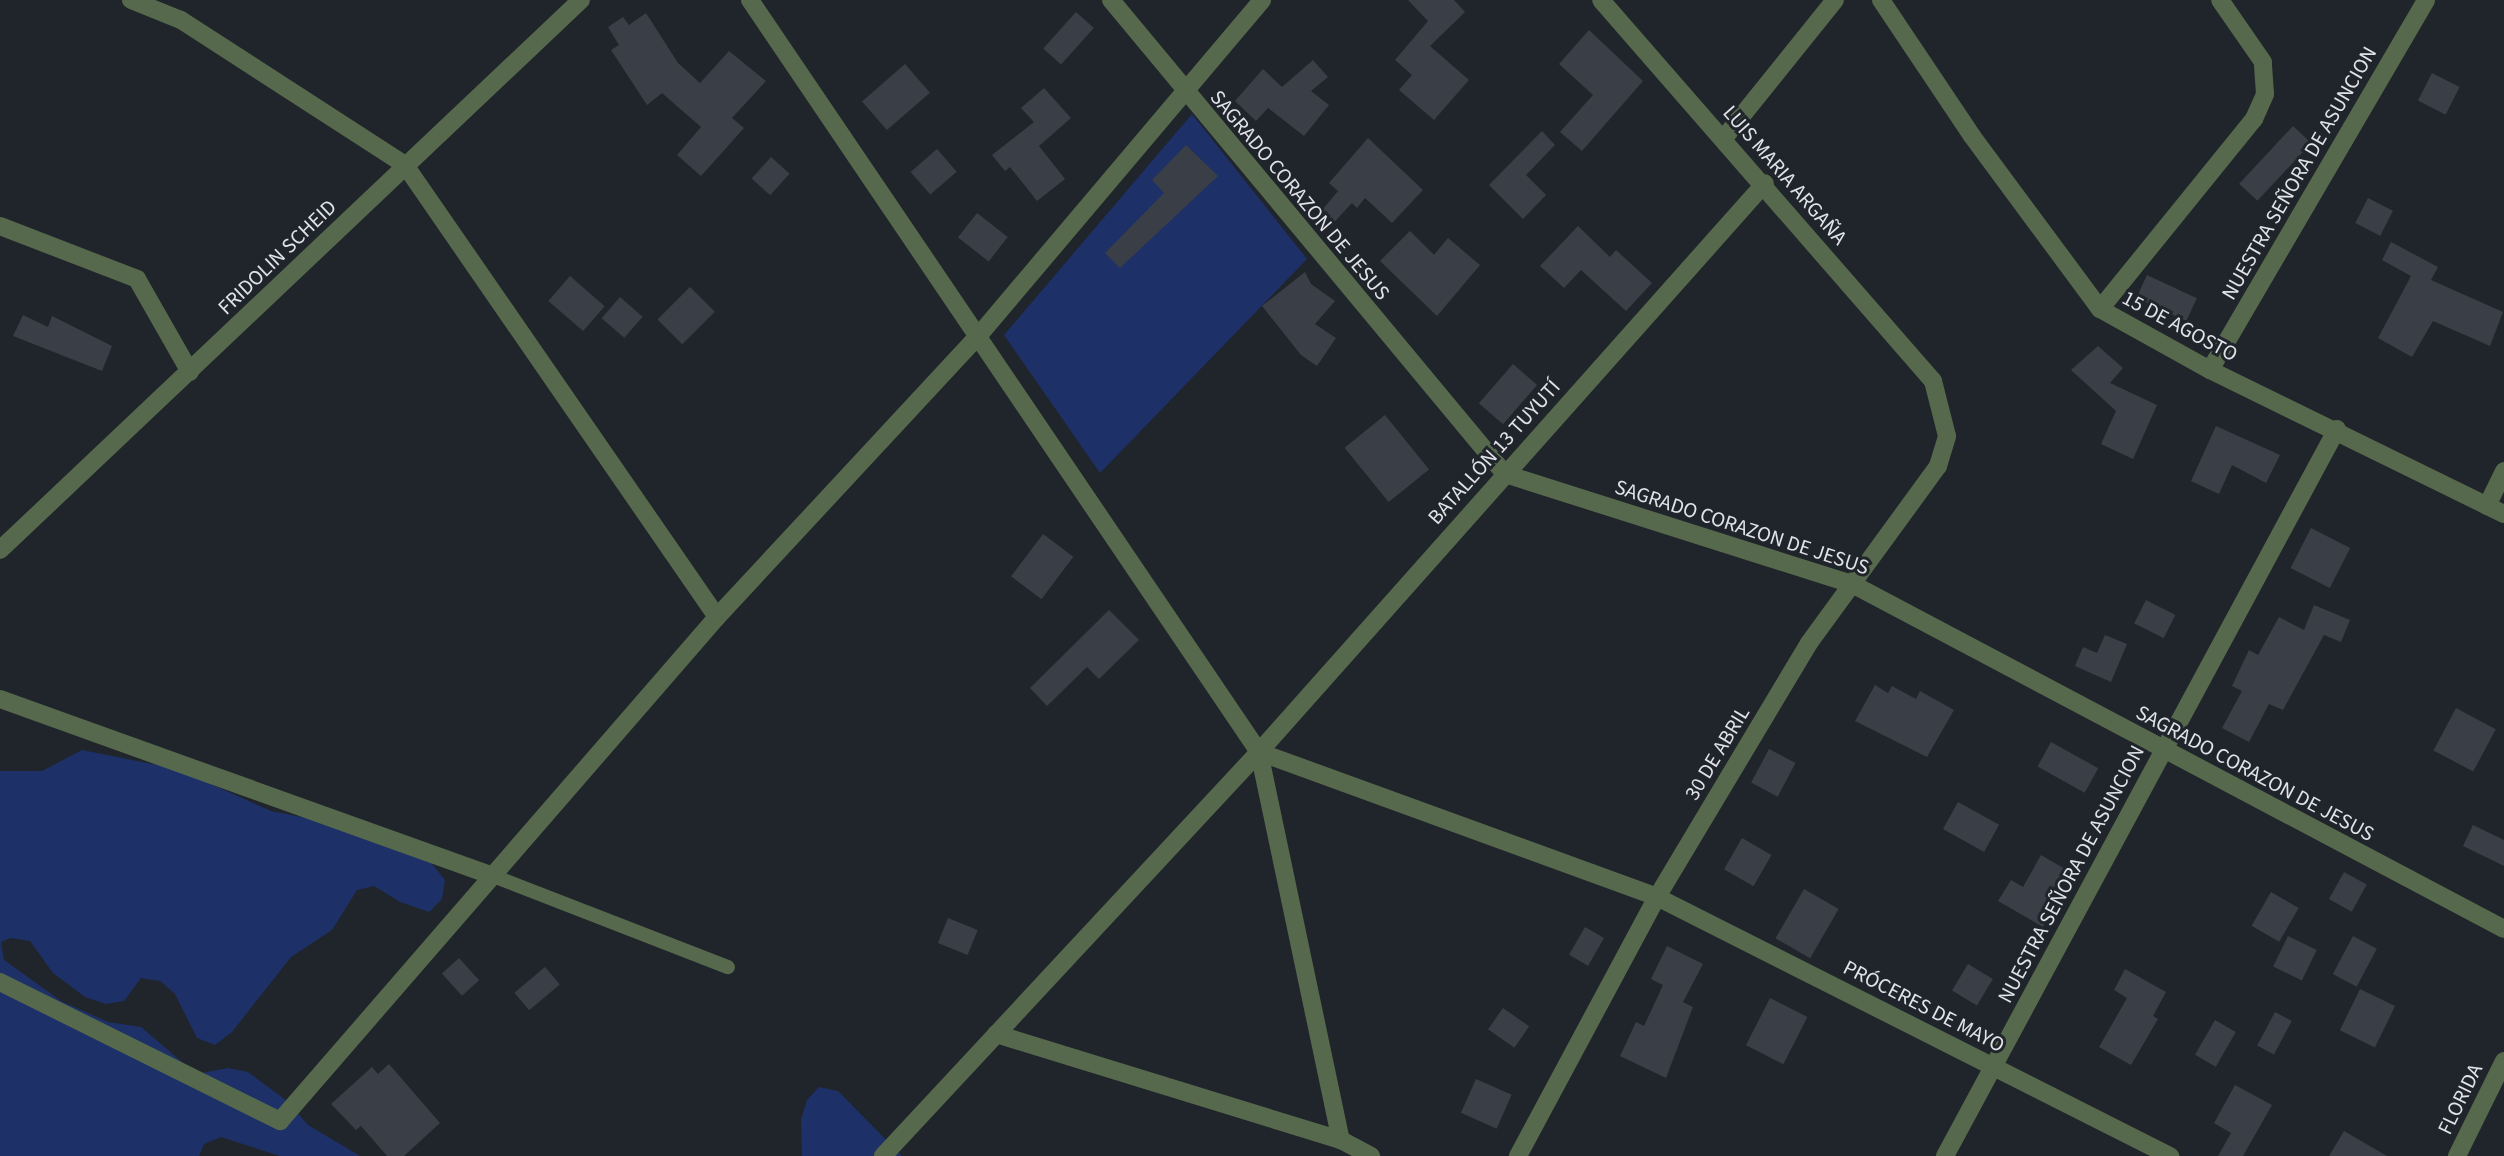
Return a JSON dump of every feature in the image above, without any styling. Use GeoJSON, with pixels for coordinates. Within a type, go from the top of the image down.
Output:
{"type":"FeatureCollection","features":[{"type":"Feature","properties":{"kind":"street","name":"FRIDOLIN SCHEID"},"geometry":{"type":"LineString","coordinates":[[0,550],[581,0]]}},
{"type":"Feature","properties":{"kind":"street"},"geometry":{"type":"LineString","coordinates":[[750,0],[980,334],[1259,752],[1342,1140]]}},
{"type":"Feature","properties":{"kind":"street","name":"SAGRADO CORAZON DE JESUS"},"geometry":{"type":"LineString","coordinates":[[1111,0],[1183,92],[1505,474],[1854,585],[2163,752],[2504,929]]}},
{"type":"Feature","properties":{"kind":"street"},"geometry":{"type":"LineString","coordinates":[[0,982],[280,1121],[717,617],[980,334],[1262,0]]}},
{"type":"Feature","properties":{"kind":"street","name":"LUIS MARIA ARGAÑA"},"geometry":{"type":"LineString","coordinates":[[1601,0],[1765,183],[1933,381]]}},
{"type":"Feature","properties":{"kind":"street"},"geometry":{"type":"LineString","coordinates":[[1724,138],[1835,0]]}},
{"type":"Feature","properties":{"kind":"street","name":"15 DE AGOSTO"},"geometry":{"type":"LineString","coordinates":[[1881,0],[1972,136],[2100,309],[2210,370],[2337,429],[2504,514]]}},
{"type":"Feature","properties":{"kind":"street"},"geometry":{"type":"LineString","coordinates":[[2100,309],[2254,119],[2264,94],[2263,62],[2220,0]]}},
{"type":"Feature","properties":{"kind":"street","name":"NUESTRA SEÑORA DE ASUNCION"},"geometry":{"type":"LineString","coordinates":[[2210,370],[2426,0]]}},
{"type":"Feature","properties":{"kind":"street"},"geometry":{"type":"LineString","coordinates":[[136,1],[181,20],[405,165],[717,617]]}},
{"type":"Feature","properties":{"kind":"street","name":"BATALLÓN 13 TUYUTÍ"},"geometry":{"type":"LineString","coordinates":[[883,1156],[1259,752],[1765,183]]}},
{"type":"Feature","properties":{"kind":"street"},"geometry":{"type":"LineString","coordinates":[[0,226],[137,279],[190,372]]}},
{"type":"Feature","properties":{"kind":"street","name":"30 DE ABRIL"},"geometry":{"type":"LineString","coordinates":[[1518,1156],[1657,897],[1809,643],[1854,585],[1938,466],[1947,436],[1933,381]]}},
{"type":"Feature","properties":{"kind":"street","name":"NUESTRA SEÑORA DE ASUNCION"},"geometry":{"type":"LineString","coordinates":[[1945,1156],[2337,429]]}},
{"type":"Feature","properties":{"kind":"street"},"geometry":{"type":"LineString","coordinates":[[2487,506],[2504,471]]}},
{"type":"Feature","properties":{"kind":"street"},"geometry":{"type":"LineString","coordinates":[[0,699],[493,876]]}},
{"type":"Feature","properties":{"kind":"street","name":"PRÓCERES DE MAYO"},"geometry":{"type":"LineString","coordinates":[[1259,752],[1657,897],[2171,1156]]}},
{"type":"Feature","properties":{"kind":"street"},"geometry":{"type":"LineString","coordinates":[[996,1034],[1342,1140],[1371,1156]]}},
{"type":"Feature","properties":{"kind":"street","name":"FLORIDA"},"geometry":{"type":"LineString","coordinates":[[2457,1156],[2504,1061]]}},
{"type":"Feature","properties":{"kind":"lane"},"geometry":{"type":"LineString","coordinates":[[493,876],[728,967]]}},
{"type":"Feature","properties":{"kind":"shaded area"},"geometry":{"type":"Polygon","coordinates":[[[1192,114],[1307,259],[1100,473],[1004,335],[1192,114]]]}},
{"type":"Feature","properties":{"kind":"shaded area"},"geometry":{"type":"Polygon","coordinates":[[[82,750],[177,769],[271,811],[332,823],[423,853],[445,880],[442,899],[429,912],[400,902],[374,886],[357,890],[332,930],[291,957],[232,1032],[215,1045],[197,1038],[175,994],[160,981],[141,978],[124,1001],[106,1004],[85,997],[53,973],[30,941],[10,938],[1,942],[4,960],[61,1001],[108,1022],[141,1027],[196,1074],[228,1068],[248,1072],[287,1101],[308,1125],[360,1156],[280,1156],[221,1137],[204,1144],[199,1156],[0,1156],[0,771],[42,771],[82,750]]]}},
{"type":"Feature","properties":{"kind":"shaded area"},"geometry":{"type":"Polygon","coordinates":[[[819,1087],[838,1091],[902,1156],[802,1156],[801,1120],[807,1100],[819,1087]]]}},
{"type":"Feature","properties":{"kind":"building"},"geometry":{"type":"Polygon","coordinates":[[[1408,0],[1454,0],[1465,12],[1430,46],[1469,80],[1434,120],[1399,90],[1412,75],[1395,60],[1428,21],[1408,0]]]}},
{"type":"Feature","properties":{"kind":"building"},"geometry":{"type":"Polygon","coordinates":[[[1076,12],[1094,28],[1061,64],[1043,48],[1076,12]]]}},
{"type":"Feature","properties":{"kind":"building"},"geometry":{"type":"Polygon","coordinates":[[[646,13],[678,63],[700,83],[729,51],[766,81],[732,118],[744,128],[701,176],[677,155],[701,127],[662,93],[647,105],[611,50],[619,45],[608,27],[623,17],[629,25],[646,13]]]}},
{"type":"Feature","properties":{"kind":"building"},"geometry":{"type":"Polygon","coordinates":[[[1589,30],[1643,81],[1582,151],[1560,132],[1593,95],[1559,64],[1589,30]]]}},
{"type":"Feature","properties":{"kind":"building"},"geometry":{"type":"Polygon","coordinates":[[[1313,60],[1328,77],[1311,91],[1329,105],[1304,136],[1268,108],[1256,121],[1235,101],[1263,69],[1282,87],[1313,60]]]}},
{"type":"Feature","properties":{"kind":"building"},"geometry":{"type":"Polygon","coordinates":[[[905,64],[930,93],[887,130],[862,101],[905,64]]]}},
{"type":"Feature","properties":{"kind":"building"},"geometry":{"type":"Polygon","coordinates":[[[2432,73],[2460,87],[2446,115],[2418,101],[2432,73]]]}},
{"type":"Feature","properties":{"kind":"building"},"geometry":{"type":"Polygon","coordinates":[[[1044,88],[1071,118],[1039,146],[1065,179],[1037,201],[1010,167],[1005,171],[992,155],[1034,122],[1021,108],[1044,88]]]}},
{"type":"Feature","properties":{"kind":"building"},"geometry":{"type":"Polygon","coordinates":[[[2293,126],[2311,143],[2257,201],[2239,184],[2293,126]]]}},
{"type":"Feature","properties":{"kind":"building"},"geometry":{"type":"Polygon","coordinates":[[[1542,131],[1555,145],[1526,175],[1546,195],[1523,219],[1489,185],[1542,131]]]}},
{"type":"Feature","properties":{"kind":"building"},"geometry":{"type":"Polygon","coordinates":[[[1368,138],[1423,190],[1392,223],[1365,198],[1357,208],[1352,203],[1325,232],[1313,221],[1338,191],[1329,183],[1368,138]]]}},
{"type":"Feature","properties":{"kind":"building"},"geometry":{"type":"Polygon","coordinates":[[[1186,145],[1218,176],[1120,268],[1105,253],[1164,193],[1152,180],[1186,145]]]}},
{"type":"Feature","properties":{"kind":"building"},"geometry":{"type":"Polygon","coordinates":[[[937,149],[957,172],[930,195],[911,172],[937,149]]]}},
{"type":"Feature","properties":{"kind":"building"},"geometry":{"type":"Polygon","coordinates":[[[771,157],[790,174],[770,195],[752,179],[771,157]]]}},
{"type":"Feature","properties":{"kind":"building"},"geometry":{"type":"Polygon","coordinates":[[[2368,198],[2393,211],[2380,236],[2355,223],[2368,198]]]}},
{"type":"Feature","properties":{"kind":"building"},"geometry":{"type":"Polygon","coordinates":[[[977,213],[1008,237],[989,261],[958,237],[977,213]]]}},
{"type":"Feature","properties":{"kind":"building"},"geometry":{"type":"Polygon","coordinates":[[[1578,226],[1610,257],[1616,250],[1652,283],[1626,311],[1581,270],[1564,288],[1540,266],[1578,226]]]}},
{"type":"Feature","properties":{"kind":"building"},"geometry":{"type":"Polygon","coordinates":[[[1410,231],[1434,255],[1448,238],[1480,265],[1437,316],[1380,261],[1410,231]]]}},
{"type":"Feature","properties":{"kind":"building"},"geometry":{"type":"Polygon","coordinates":[[[2391,242],[2438,267],[2431,280],[2503,312],[2490,346],[2433,321],[2412,357],[2378,338],[2411,276],[2382,260],[2391,242]]]}},
{"type":"Feature","properties":{"kind":"building"},"geometry":{"type":"Polygon","coordinates":[[[1305,272],[1311,284],[1335,301],[1315,324],[1336,338],[1317,366],[1301,355],[1262,306],[1305,272]]]}},
{"type":"Feature","properties":{"kind":"building"},"geometry":{"type":"Polygon","coordinates":[[[2147,275],[2197,298],[2186,321],[2136,298],[2147,275]]]}},
{"type":"Feature","properties":{"kind":"building"},"geometry":{"type":"Polygon","coordinates":[[[570,276],[605,306],[583,331],[548,301],[570,276]]]}},
{"type":"Feature","properties":{"kind":"building"},"geometry":{"type":"Polygon","coordinates":[[[690,287],[715,312],[682,344],[657,320],[690,287]]]}},
{"type":"Feature","properties":{"kind":"building"},"geometry":{"type":"Polygon","coordinates":[[[620,297],[643,317],[624,338],[602,318],[620,297]]]}},
{"type":"Feature","properties":{"kind":"building"},"geometry":{"type":"Polygon","coordinates":[[[23,315],[48,327],[52,316],[112,346],[102,371],[13,336],[23,315]]]}},
{"type":"Feature","properties":{"kind":"building"},"geometry":{"type":"Polygon","coordinates":[[[2098,346],[2123,368],[2110,383],[2157,405],[2133,459],[2101,444],[2116,411],[2071,370],[2098,346]]]}},
{"type":"Feature","properties":{"kind":"building"},"geometry":{"type":"Polygon","coordinates":[[[1513,364],[1537,385],[1503,424],[1479,403],[1513,364]]]}},
{"type":"Feature","properties":{"kind":"building"},"geometry":{"type":"Polygon","coordinates":[[[1385,415],[1429,469],[1389,502],[1345,448],[1385,415]]]}},
{"type":"Feature","properties":{"kind":"building"},"geometry":{"type":"Polygon","coordinates":[[[2216,426],[2280,455],[2266,483],[2232,465],[2219,494],[2191,481],[2216,426]]]}},
{"type":"Feature","properties":{"kind":"building"},"geometry":{"type":"Polygon","coordinates":[[[2311,528],[2350,548],[2330,588],[2291,568],[2311,528]]]}},
{"type":"Feature","properties":{"kind":"building"},"geometry":{"type":"Polygon","coordinates":[[[1043,534],[1073,557],[1041,599],[1011,576],[1043,534]]]}},
{"type":"Feature","properties":{"kind":"building"},"geometry":{"type":"Polygon","coordinates":[[[2146,600],[2175,615],[2164,638],[2134,623],[2146,600]]]}},
{"type":"Feature","properties":{"kind":"building"},"geometry":{"type":"Polygon","coordinates":[[[2314,605],[2350,620],[2341,642],[2324,635],[2283,710],[2269,704],[2249,742],[2222,728],[2242,691],[2232,686],[2249,650],[2258,655],[2279,617],[2304,630],[2314,605]]]}},
{"type":"Feature","properties":{"kind":"building"},"geometry":{"type":"Polygon","coordinates":[[[1109,610],[1139,640],[1099,679],[1087,667],[1047,706],[1030,688],[1109,610]]]}},
{"type":"Feature","properties":{"kind":"building"},"geometry":{"type":"Polygon","coordinates":[[[2105,635],[2127,644],[2111,682],[2075,666],[2083,647],[2097,653],[2105,635]]]}},
{"type":"Feature","properties":{"kind":"building"},"geometry":{"type":"Polygon","coordinates":[[[1875,685],[1888,693],[1892,686],[1916,699],[1920,691],[1954,710],[1927,757],[1855,721],[1875,685]]]}},
{"type":"Feature","properties":{"kind":"building"},"geometry":{"type":"Polygon","coordinates":[[[2456,708],[2496,729],[2473,772],[2433,750],[2456,708]]]}},
{"type":"Feature","properties":{"kind":"building"},"geometry":{"type":"Polygon","coordinates":[[[2051,742],[2098,768],[2085,793],[2037,766],[2051,742]]]}},
{"type":"Feature","properties":{"kind":"building"},"geometry":{"type":"Polygon","coordinates":[[[1769,749],[1795,763],[1778,797],[1751,783],[1769,749]]]}},
{"type":"Feature","properties":{"kind":"building"},"geometry":{"type":"Polygon","coordinates":[[[1958,802],[1999,825],[1984,852],[1943,829],[1958,802]]]}},
{"type":"Feature","properties":{"kind":"building"},"geometry":{"type":"Polygon","coordinates":[[[2473,825],[2504,840],[2504,866],[2463,846],[2473,825]]]}},
{"type":"Feature","properties":{"kind":"building"},"geometry":{"type":"Polygon","coordinates":[[[1742,838],[1771,855],[1753,886],[1724,869],[1742,838]]]}},
{"type":"Feature","properties":{"kind":"building"},"geometry":{"type":"Polygon","coordinates":[[[2041,855],[2065,869],[2047,900],[2055,905],[2043,927],[1998,901],[2011,880],[2023,887],[2041,855]]]}},
{"type":"Feature","properties":{"kind":"building"},"geometry":{"type":"Polygon","coordinates":[[[2344,872],[2367,885],[2352,912],[2329,899],[2344,872]]]}},
{"type":"Feature","properties":{"kind":"building"},"geometry":{"type":"Polygon","coordinates":[[[1804,889],[1839,909],[1810,958],[1776,938],[1804,889]]]}},
{"type":"Feature","properties":{"kind":"building"},"geometry":{"type":"Polygon","coordinates":[[[2271,892],[2299,908],[2279,942],[2252,926],[2271,892]]]}},
{"type":"Feature","properties":{"kind":"building"},"geometry":{"type":"Polygon","coordinates":[[[948,918],[978,930],[968,955],[938,943],[948,918]]]}},
{"type":"Feature","properties":{"kind":"building"},"geometry":{"type":"Polygon","coordinates":[[[1585,927],[1604,938],[1588,966],[1569,955],[1585,927]]]}},
{"type":"Feature","properties":{"kind":"building"},"geometry":{"type":"Polygon","coordinates":[[[2288,936],[2317,950],[2302,981],[2273,967],[2288,936]]]}},
{"type":"Feature","properties":{"kind":"building"},"geometry":{"type":"Polygon","coordinates":[[[2353,936],[2377,949],[2357,987],[2333,974],[2353,936]]]}},
{"type":"Feature","properties":{"kind":"building"},"geometry":{"type":"Polygon","coordinates":[[[1667,946],[1703,964],[1683,1002],[1693,1007],[1666,1078],[1620,1056],[1636,1022],[1644,1026],[1663,985],[1651,979],[1667,946]]]}},
{"type":"Feature","properties":{"kind":"building"},"geometry":{"type":"Polygon","coordinates":[[[459,958],[479,980],[462,996],[442,973],[459,958]]]}},
{"type":"Feature","properties":{"kind":"building"},"geometry":{"type":"Polygon","coordinates":[[[1968,964],[1993,979],[1977,1006],[1952,991],[1968,964]]]}},
{"type":"Feature","properties":{"kind":"building"},"geometry":{"type":"Polygon","coordinates":[[[545,967],[560,985],[529,1010],[514,993],[545,967]]]}},
{"type":"Feature","properties":{"kind":"building"},"geometry":{"type":"Polygon","coordinates":[[[2125,969],[2166,992],[2153,1016],[2158,1019],[2131,1065],[2099,1047],[2127,998],[2114,990],[2125,969]]]}},
{"type":"Feature","properties":{"kind":"building"},"geometry":{"type":"Polygon","coordinates":[[[2360,989],[2395,1006],[2375,1047],[2340,1030],[2360,989]]]}},
{"type":"Feature","properties":{"kind":"building"},"geometry":{"type":"Polygon","coordinates":[[[1770,998],[1807,1017],[1783,1064],[1746,1045],[1770,998]]]}},
{"type":"Feature","properties":{"kind":"building"},"geometry":{"type":"Polygon","coordinates":[[[1503,1008],[1529,1026],[1514,1048],[1488,1029],[1503,1008]]]}},
{"type":"Feature","properties":{"kind":"building"},"geometry":{"type":"Polygon","coordinates":[[[2275,1012],[2292,1021],[2274,1054],[2257,1046],[2275,1012]]]}},
{"type":"Feature","properties":{"kind":"building"},"geometry":{"type":"Polygon","coordinates":[[[2215,1020],[2236,1032],[2216,1067],[2195,1055],[2215,1020]]]}},
{"type":"Feature","properties":{"kind":"building"},"geometry":{"type":"Polygon","coordinates":[[[389,1064],[440,1123],[404,1156],[387,1156],[361,1126],[356,1130],[331,1104],[372,1067],[378,1074],[389,1064]]]}},
{"type":"Feature","properties":{"kind":"building"},"geometry":{"type":"Polygon","coordinates":[[[1476,1079],[1512,1095],[1497,1129],[1461,1113],[1476,1079]]]}},
{"type":"Feature","properties":{"kind":"building"},"geometry":{"type":"Polygon","coordinates":[[[2235,1085],[2272,1105],[2243,1156],[2218,1156],[2231,1133],[2214,1123],[2235,1085]]]}},
{"type":"Feature","properties":{"kind":"building"},"geometry":{"type":"Polygon","coordinates":[[[2344,1131],[2387,1156],[2329,1156],[2344,1131]]]}}]}
